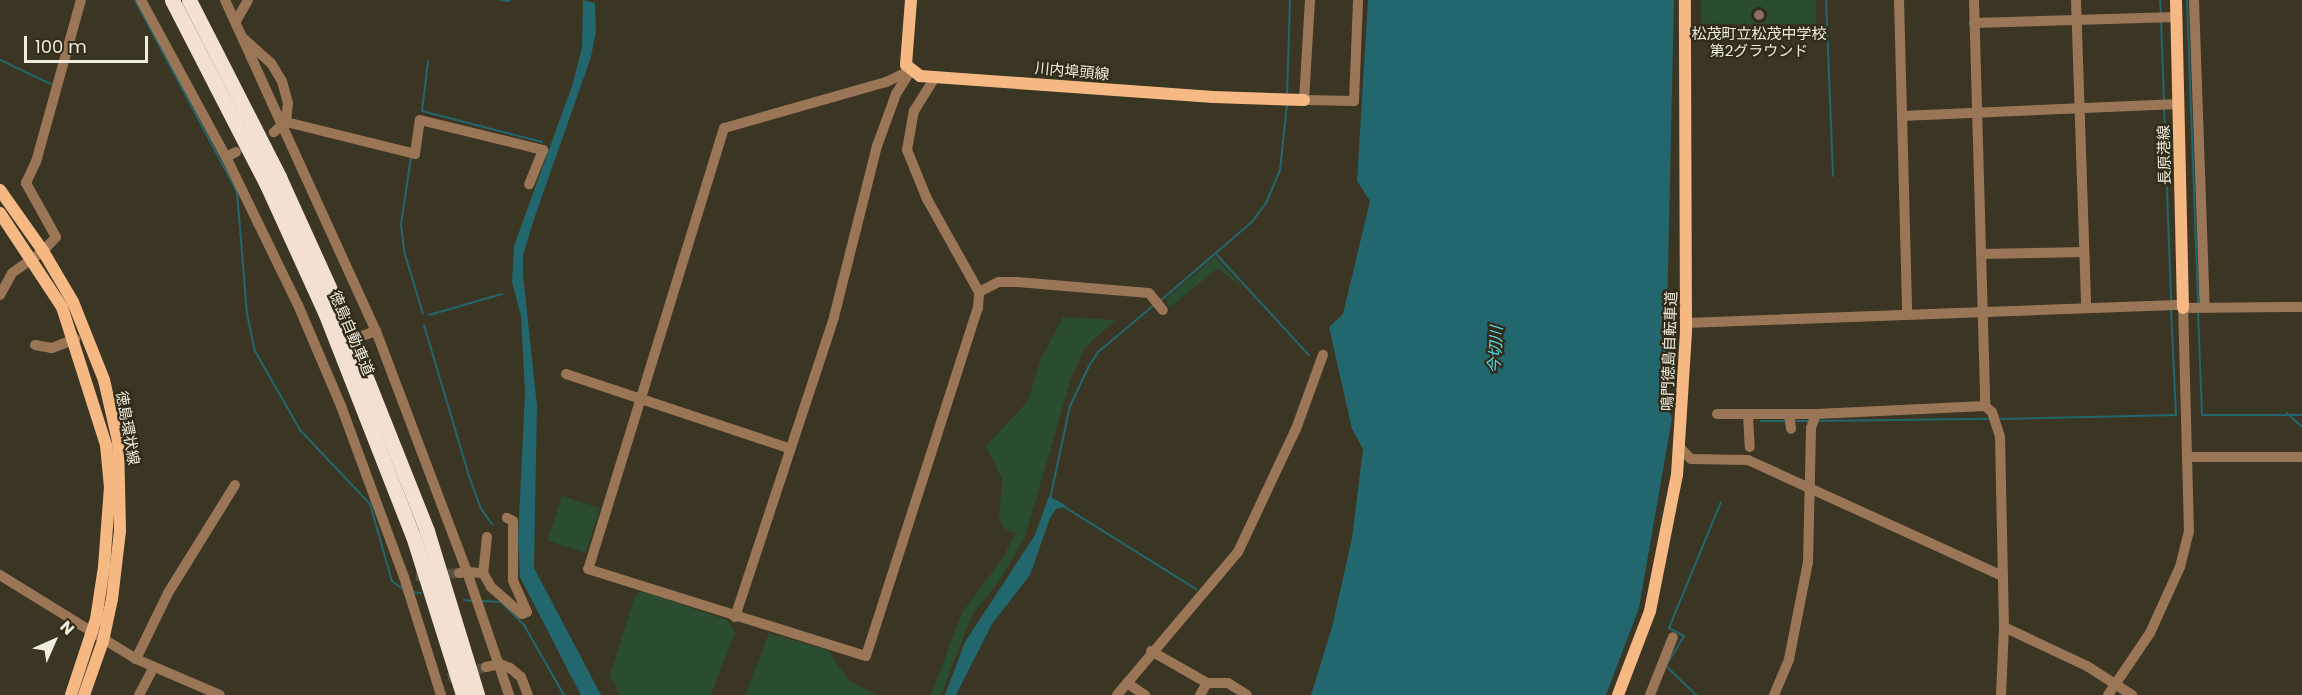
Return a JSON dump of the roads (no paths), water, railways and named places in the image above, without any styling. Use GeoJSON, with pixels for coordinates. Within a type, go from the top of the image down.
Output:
{"type":"FeatureCollection","features":[{"type":"Feature","properties":{"kind":"highway","name":"徳島自動車道"},"geometry":{"type":"LineString","coordinates":[[172,0],[267,185],[325,312],[413,536],[463,695]]}},
{"type":"Feature","properties":{"kind":"highway","name":"徳島自動車道"},"geometry":{"type":"LineString","coordinates":[[189,0],[269,157],[338,307],[427,531],[477,695]]}},
{"type":"Feature","properties":{"kind":"main road"},"geometry":{"type":"LineString","coordinates":[[910,0],[906,56],[910,70]]}},
{"type":"Feature","properties":{"kind":"main road","name":"鳴門徳島自転車道"},"geometry":{"type":"LineString","coordinates":[[1618,695],[1650,611],[1679,447],[1686,323],[1685,0]]}},
{"type":"Feature","properties":{"kind":"main road","name":"長原港線"},"geometry":{"type":"LineString","coordinates":[[2176,0],[2183,307]]}},
{"type":"Feature","properties":{"kind":"main road","name":"川内埠頭線"},"geometry":{"type":"LineString","coordinates":[[910,70],[935,78],[1213,97],[1304,100]]}},
{"type":"Feature","properties":{"kind":"main road","name":"徳島環状線"},"geometry":{"type":"LineString","coordinates":[[0,190],[38,254],[73,302],[96,356],[118,441],[120,531],[103,641],[84,695]]}},
{"type":"Feature","properties":{"kind":"main road","name":"徳島環状線"},"geometry":{"type":"LineString","coordinates":[[0,213],[38,254],[75,339],[103,434],[110,487],[105,557],[92,634],[71,695]]}},
{"type":"Feature","properties":{"kind":"street"},"geometry":{"type":"LineString","coordinates":[[0,295],[12,273],[38,254],[56,233],[26,183],[36,162],[81,0]]}},
{"type":"Feature","properties":{"kind":"street"},"geometry":{"type":"LineString","coordinates":[[141,0],[231,154],[322,349],[443,680],[441,695]]}},
{"type":"Feature","properties":{"kind":"street"},"geometry":{"type":"LineString","coordinates":[[225,0],[241,37],[286,124],[376,331],[465,574],[483,613],[509,695]]}},
{"type":"Feature","properties":{"kind":"street"},"geometry":{"type":"LineString","coordinates":[[236,21],[248,0]]}},
{"type":"Feature","properties":{"kind":"street"},"geometry":{"type":"LineString","coordinates":[[1310,0],[1304,100],[1354,101],[1358,0]]}},
{"type":"Feature","properties":{"kind":"street"},"geometry":{"type":"LineString","coordinates":[[1899,0],[1906,314]]}},
{"type":"Feature","properties":{"kind":"street"},"geometry":{"type":"LineString","coordinates":[[1974,0],[1985,406]]}},
{"type":"Feature","properties":{"kind":"street"},"geometry":{"type":"LineString","coordinates":[[2076,0],[2086,307]]}},
{"type":"Feature","properties":{"kind":"street"},"geometry":{"type":"LineString","coordinates":[[2194,0],[2205,308]]}},
{"type":"Feature","properties":{"kind":"street"},"geometry":{"type":"LineString","coordinates":[[1974,23],[2176,17]]}},
{"type":"Feature","properties":{"kind":"street"},"geometry":{"type":"LineString","coordinates":[[241,37],[275,68],[288,103],[286,124]]}},
{"type":"Feature","properties":{"kind":"street"},"geometry":{"type":"LineString","coordinates":[[910,70],[886,82],[724,129],[644,397],[588,569],[735,617],[866,656],[978,308],[979,292],[927,199],[907,150],[914,111],[935,78]]}},
{"type":"Feature","properties":{"kind":"street"},"geometry":{"type":"LineString","coordinates":[[735,617],[834,317],[877,146],[896,94],[910,70]]}},
{"type":"Feature","properties":{"kind":"street"},"geometry":{"type":"LineString","coordinates":[[1902,116],[2178,104]]}},
{"type":"Feature","properties":{"kind":"street"},"geometry":{"type":"LineString","coordinates":[[274,132],[286,124],[415,154],[420,120],[543,150],[529,184]]}},
{"type":"Feature","properties":{"kind":"street"},"geometry":{"type":"LineString","coordinates":[[1981,254],[2084,252]]}},
{"type":"Feature","properties":{"kind":"street"},"geometry":{"type":"LineString","coordinates":[[979,292],[999,282],[1017,282],[1149,293],[1163,310]]}},
{"type":"Feature","properties":{"kind":"street"},"geometry":{"type":"LineString","coordinates":[[1686,323],[2086,307],[2302,307]]}},
{"type":"Feature","properties":{"kind":"street"},"geometry":{"type":"LineString","coordinates":[[2108,695],[2150,633],[2180,567],[2189,532],[2183,307]]}},
{"type":"Feature","properties":{"kind":"street"},"geometry":{"type":"LineString","coordinates":[[362,336],[376,331]]}},
{"type":"Feature","properties":{"kind":"street"},"geometry":{"type":"LineString","coordinates":[[35,345],[52,348],[75,339]]}},
{"type":"Feature","properties":{"kind":"street"},"geometry":{"type":"LineString","coordinates":[[1117,695],[1238,552],[1296,429],[1323,355]]}},
{"type":"Feature","properties":{"kind":"street"},"geometry":{"type":"LineString","coordinates":[[566,374],[644,397],[789,448]]}},
{"type":"Feature","properties":{"kind":"street"},"geometry":{"type":"LineString","coordinates":[[1717,414],[1816,414],[1985,406],[1992,412],[2000,436],[2004,627],[2001,695]]}},
{"type":"Feature","properties":{"kind":"street"},"geometry":{"type":"LineString","coordinates":[[1748,414],[1749,447]]}},
{"type":"Feature","properties":{"kind":"street"},"geometry":{"type":"LineString","coordinates":[[1789,414],[1791,429]]}},
{"type":"Feature","properties":{"kind":"street"},"geometry":{"type":"LineString","coordinates":[[1774,695],[1789,659],[1808,562],[1811,452],[1816,414]]}},
{"type":"Feature","properties":{"kind":"street"},"geometry":{"type":"LineString","coordinates":[[1679,447],[1691,459],[1748,460],[2003,576]]}},
{"type":"Feature","properties":{"kind":"street"},"geometry":{"type":"LineString","coordinates":[[2188,457],[2302,457]]}},
{"type":"Feature","properties":{"kind":"street"},"geometry":{"type":"LineString","coordinates":[[136,659],[168,593],[235,485]]}},
{"type":"Feature","properties":{"kind":"street"},"geometry":{"type":"LineString","coordinates":[[487,537],[483,573],[491,587],[522,614],[528,612],[513,580],[513,520],[507,518]]}},
{"type":"Feature","properties":{"kind":"street"},"geometry":{"type":"LineString","coordinates":[[465,574],[483,573]]}},
{"type":"Feature","properties":{"kind":"street"},"geometry":{"type":"LineString","coordinates":[[0,575],[103,641],[136,659],[220,695]]}},
{"type":"Feature","properties":{"kind":"street"},"geometry":{"type":"LineString","coordinates":[[2004,627],[2117,683],[2132,695]]}},
{"type":"Feature","properties":{"kind":"street"},"geometry":{"type":"LineString","coordinates":[[1654,694],[1673,637]]}},
{"type":"Feature","properties":{"kind":"street"},"geometry":{"type":"LineString","coordinates":[[1152,651],[1207,683],[1228,683],[1247,695]]}},
{"type":"Feature","properties":{"kind":"street"},"geometry":{"type":"LineString","coordinates":[[486,667],[500,664],[521,677],[528,695]]}},
{"type":"Feature","properties":{"kind":"street"},"geometry":{"type":"LineString","coordinates":[[140,695],[154,667]]}},
{"type":"Feature","properties":{"kind":"street"},"geometry":{"type":"LineString","coordinates":[[1126,683],[1145,695]]}},
{"type":"Feature","properties":{"kind":"street"},"geometry":{"type":"LineString","coordinates":[[1200,695],[1207,683]]}},
{"type":"Feature","properties":{"kind":"water"},"geometry":{"type":"Polygon","coordinates":[[[583,0],[595,3],[596,31],[591,57],[533,222],[523,256],[523,275],[537,406],[534,568],[601,695],[581,695],[574,682],[520,577],[518,540],[525,392],[521,316],[512,282],[514,246],[572,86],[582,48],[583,0]]]}},
{"type":"Feature","properties":{"kind":"water","name":"今切川"},"geometry":{"type":"Polygon","coordinates":[[[1368,0],[1674,0],[1665,404],[1672,418],[1639,608],[1606,695],[1311,695],[1332,627],[1352,538],[1363,449],[1352,429],[1329,327],[1343,314],[1370,201],[1357,181],[1368,0]]]}},
{"type":"Feature","properties":{"kind":"water"},"geometry":{"type":"Polygon","coordinates":[[[1049,496],[1067,506],[1056,509],[1050,518],[1030,575],[992,624],[956,695],[945,695],[965,642],[1035,535],[1049,496]]]}},
{"type":"Feature","properties":{"kind":"waterway"},"geometry":{"type":"LineString","coordinates":[[135,0],[237,192],[247,314],[255,351],[300,430],[370,504],[392,581],[404,590]]}},
{"type":"Feature","properties":{"kind":"waterway"},"geometry":{"type":"LineString","coordinates":[[501,0],[510,1]]}},
{"type":"Feature","properties":{"kind":"waterway"},"geometry":{"type":"LineString","coordinates":[[1287,96],[1290,0]]}},
{"type":"Feature","properties":{"kind":"waterway"},"geometry":{"type":"LineString","coordinates":[[1826,0],[1833,176]]}},
{"type":"Feature","properties":{"kind":"waterway"},"geometry":{"type":"LineString","coordinates":[[2160,0],[2161,14]]}},
{"type":"Feature","properties":{"kind":"waterway"},"geometry":{"type":"LineString","coordinates":[[2187,0],[2198,305]]}},
{"type":"Feature","properties":{"kind":"waterway"},"geometry":{"type":"LineString","coordinates":[[2161,20],[2164,101]]}},
{"type":"Feature","properties":{"kind":"waterway"},"geometry":{"type":"LineString","coordinates":[[0,60],[51,84]]}},
{"type":"Feature","properties":{"kind":"waterway"},"geometry":{"type":"LineString","coordinates":[[428,61],[422,111],[542,142]]}},
{"type":"Feature","properties":{"kind":"waterway"},"geometry":{"type":"LineString","coordinates":[[1160,301],[1252,222],[1266,203],[1280,170],[1287,105]]}},
{"type":"Feature","properties":{"kind":"waterway"},"geometry":{"type":"LineString","coordinates":[[2164,107],[2171,302]]}},
{"type":"Feature","properties":{"kind":"waterway"},"geometry":{"type":"LineString","coordinates":[[411,157],[401,225],[404,251],[423,314]]}},
{"type":"Feature","properties":{"kind":"waterway"},"geometry":{"type":"LineString","coordinates":[[1216,254],[1309,355]]}},
{"type":"Feature","properties":{"kind":"waterway"},"geometry":{"type":"LineString","coordinates":[[429,315],[502,294]]}},
{"type":"Feature","properties":{"kind":"waterway"},"geometry":{"type":"LineString","coordinates":[[1050,499],[1070,406],[1089,366],[1098,352],[1153,306]]}},
{"type":"Feature","properties":{"kind":"waterway"},"geometry":{"type":"LineString","coordinates":[[1997,419],[2176,415],[2171,308]]}},
{"type":"Feature","properties":{"kind":"waterway"},"geometry":{"type":"LineString","coordinates":[[2198,311],[2202,415],[2302,415]]}},
{"type":"Feature","properties":{"kind":"waterway"},"geometry":{"type":"LineString","coordinates":[[424,325],[469,476],[480,507],[492,524]]}},
{"type":"Feature","properties":{"kind":"waterway"},"geometry":{"type":"LineString","coordinates":[[2287,413],[2302,427]]}},
{"type":"Feature","properties":{"kind":"waterway"},"geometry":{"type":"LineString","coordinates":[[1817,421],[1992,419]]}},
{"type":"Feature","properties":{"kind":"waterway"},"geometry":{"type":"LineString","coordinates":[[1761,421],[1785,421]]}},
{"type":"Feature","properties":{"kind":"waterway"},"geometry":{"type":"LineString","coordinates":[[1793,421],[1809,421]]}},
{"type":"Feature","properties":{"kind":"waterway"},"geometry":{"type":"LineString","coordinates":[[1696,695],[1666,666],[1684,636],[1669,628],[1721,502]]}},
{"type":"Feature","properties":{"kind":"waterway"},"geometry":{"type":"LineString","coordinates":[[1063,506],[1196,589]]}},
{"type":"Feature","properties":{"kind":"waterway"},"geometry":{"type":"LineString","coordinates":[[412,592],[421,593]]}},
{"type":"Feature","properties":{"kind":"waterway"},"geometry":{"type":"LineString","coordinates":[[464,600],[473,601]]}},
{"type":"Feature","properties":{"kind":"waterway"},"geometry":{"type":"LineString","coordinates":[[482,601],[501,602],[524,625],[564,695]]}},
{"type":"Feature","properties":{"kind":"tunnel"},"geometry":{"type":"LineString","coordinates":[[416,576],[459,573]]}},
{"type":"Feature","properties":{"kind":"tunnel"},"geometry":{"type":"LineString","coordinates":[[448,678],[486,667]]}},
{"type":"Feature","properties":{"kind":"place","name":"松茂町立松茂中学校 第2グラウンド"},"geometry":{"type":"Point","coordinates":[1759,15]}}]}
